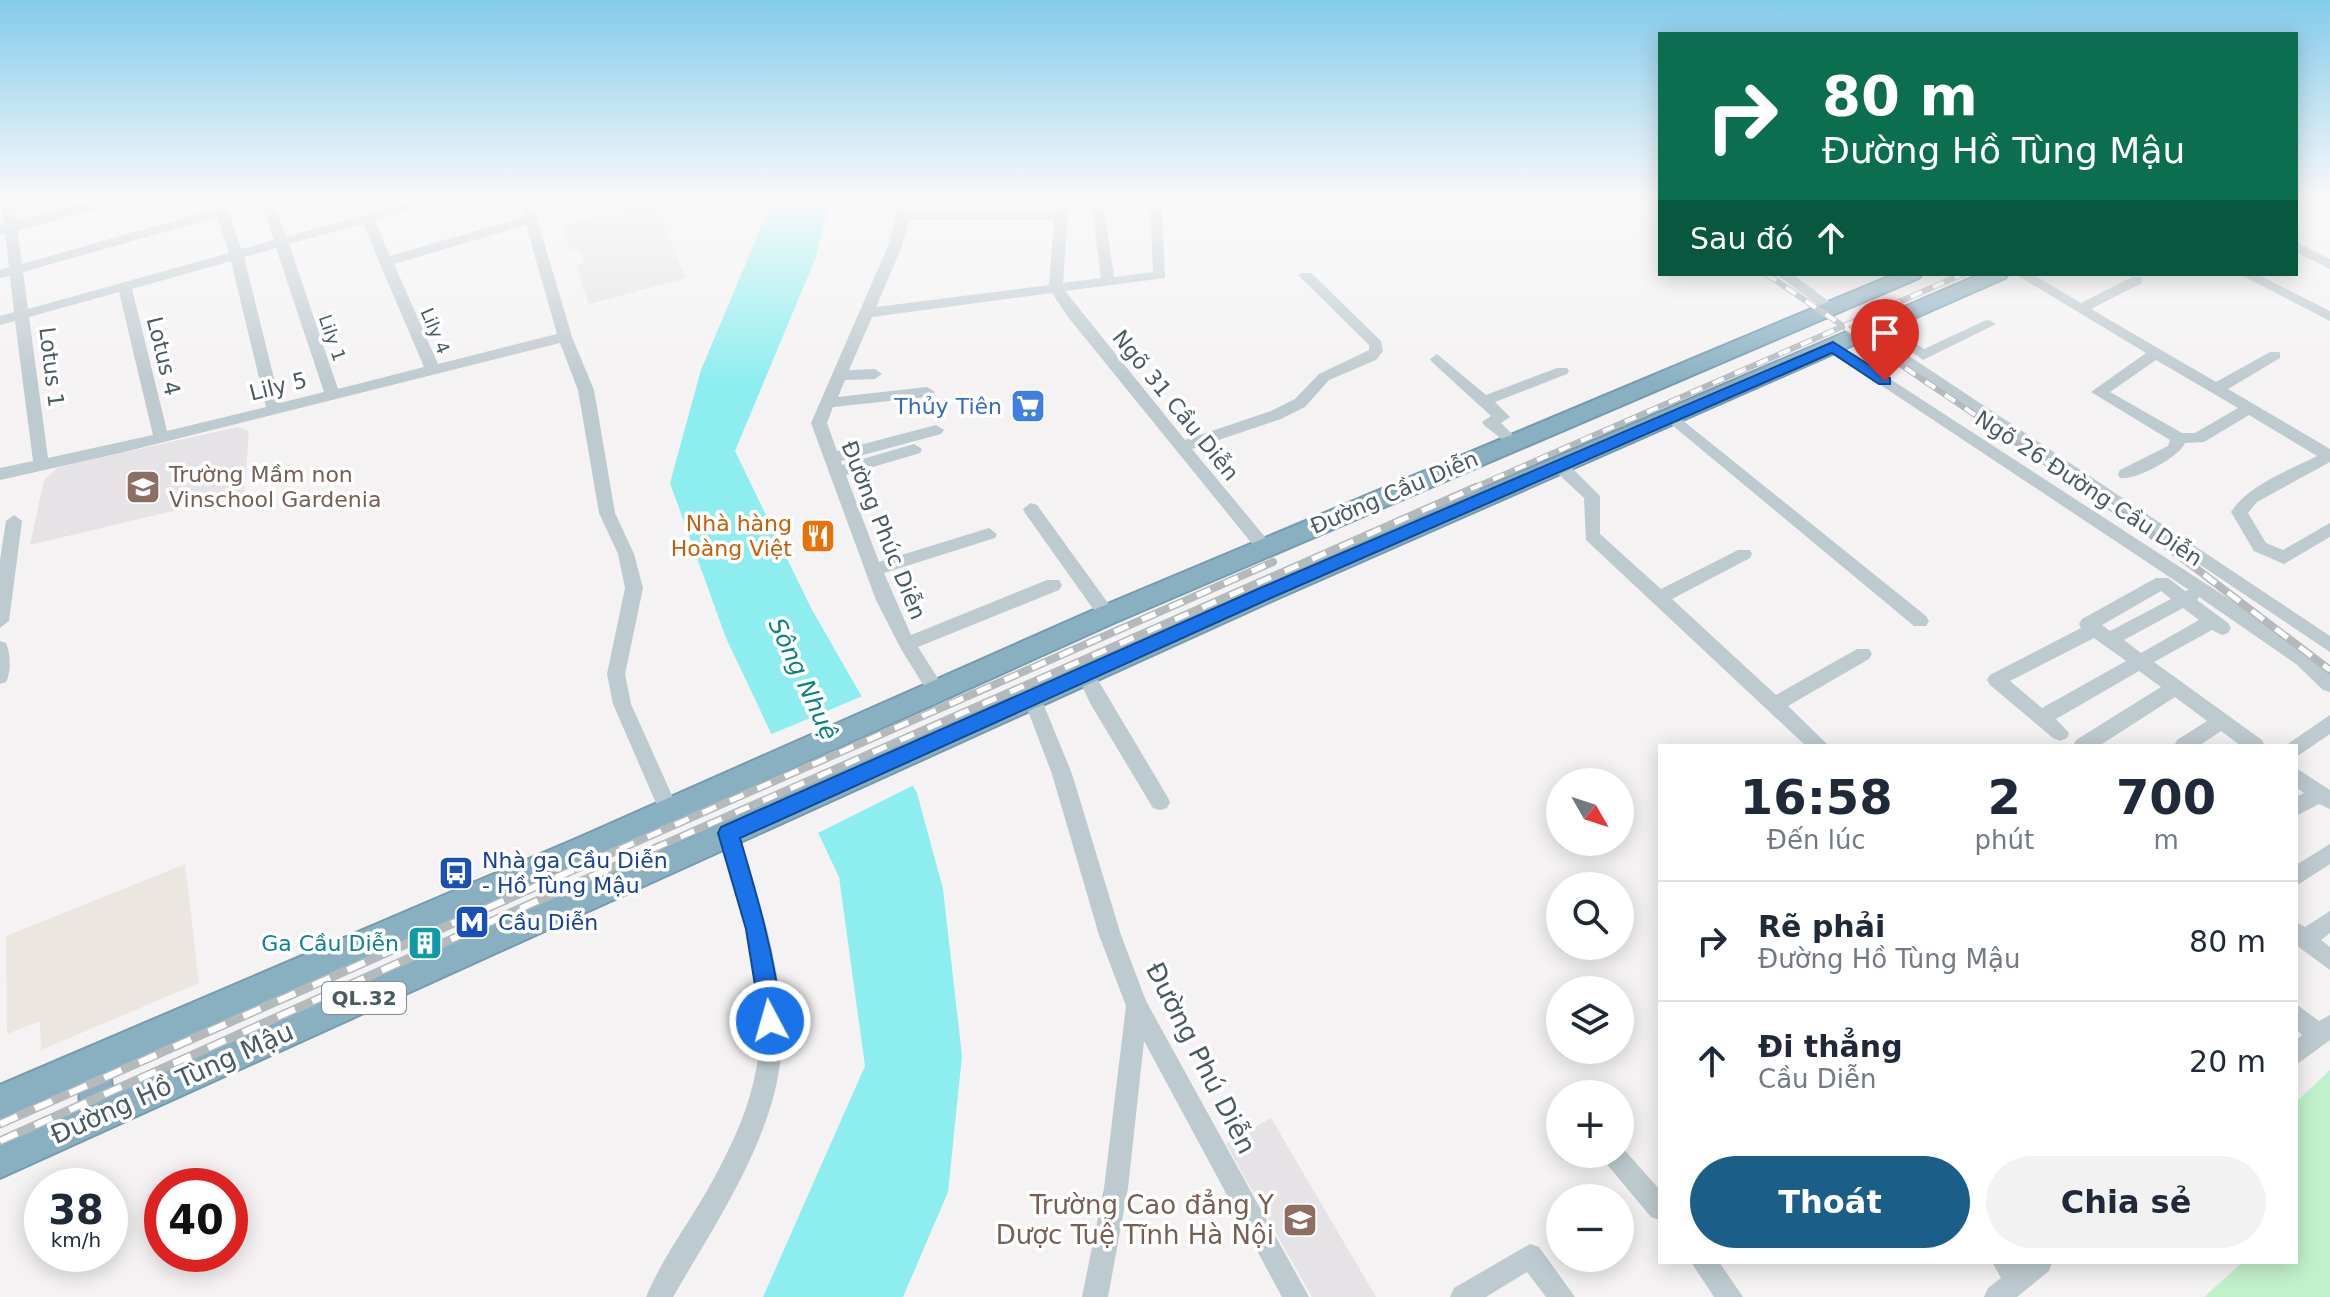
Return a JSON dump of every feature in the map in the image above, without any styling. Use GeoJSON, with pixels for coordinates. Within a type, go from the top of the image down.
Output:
{"type":"FeatureCollection","features":[{"type":"Feature","properties":{"kind":"highway","name":"Đường Cầu Diễn"},"geometry":{"type":"LineString","coordinates":[[669,811],[1264,547],[1907,276]]}},
{"type":"Feature","properties":{"kind":"highway","name":"Đường Cầu Diễn"},"geometry":{"type":"LineString","coordinates":[[783,809],[1277,588],[1993,276]]}},
{"type":"Feature","properties":{"kind":"highway"},"geometry":{"type":"LineString","coordinates":[[1823,311],[1858,335]]}},
{"type":"Feature","properties":{"kind":"highway"},"geometry":{"type":"LineString","coordinates":[[1728,352],[1761,378]]}},
{"type":"Feature","properties":{"kind":"highway"},"geometry":{"type":"LineString","coordinates":[[1540,431],[1566,463]]}},
{"type":"Feature","properties":{"kind":"highway","name":"Đường Hồ Tùng Mậu"},"geometry":{"type":"LineString","coordinates":[[0,1161],[783,809]]}},
{"type":"Feature","properties":{"kind":"highway","name":"QL.32"},"geometry":{"type":"LineString","coordinates":[[0,1102],[669,811]]}},
{"type":"Feature","properties":{"kind":"highway"},"geometry":{"type":"LineString","coordinates":[[93,1061],[98,1117]]}},
{"type":"Feature","properties":{"kind":"street","name":"Lotus 1"},"geometry":{"type":"LineString","coordinates":[[14,262],[24,315],[41,465]]}},
{"type":"Feature","properties":{"kind":"street"},"geometry":{"type":"LineString","coordinates":[[0,274],[43,262]]}},
{"type":"Feature","properties":{"kind":"street"},"geometry":{"type":"LineString","coordinates":[[0,321],[210,262]]}},
{"type":"Feature","properties":{"kind":"street"},"geometry":{"type":"LineString","coordinates":[[238,262],[274,409]]}},
{"type":"Feature","properties":{"kind":"street","name":"Lily 1"},"geometry":{"type":"LineString","coordinates":[[288,262],[333,395]]}},
{"type":"Feature","properties":{"kind":"street","name":"Lily 4"},"geometry":{"type":"LineString","coordinates":[[386,262],[433,370]]}},
{"type":"Feature","properties":{"kind":"street"},"geometry":{"type":"LineString","coordinates":[[545,262],[565,337],[586,390],[607,513],[626,554],[634,588],[616,674],[622,704],[669,811]]}},
{"type":"Feature","properties":{"kind":"street","name":"Đường Phúc Diễn"},"geometry":{"type":"LineString","coordinates":[[888,262],[819,423],[873,570],[907,644],[937,691]]}},
{"type":"Feature","properties":{"kind":"street"},"geometry":{"type":"LineString","coordinates":[[1056,288],[1058,262]]}},
{"type":"Feature","properties":{"kind":"street"},"geometry":{"type":"LineString","coordinates":[[1105,262],[1108,280]]}},
{"type":"Feature","properties":{"kind":"street"},"geometry":{"type":"LineString","coordinates":[[866,313],[1160,275],[1159,262]]}},
{"type":"Feature","properties":{"kind":"street"},"geometry":{"type":"LineString","coordinates":[[1182,447],[1276,415],[1300,403],[1324,377],[1371,357],[1376,351],[1376,344],[1306,276]]}},
{"type":"Feature","properties":{"kind":"street"},"geometry":{"type":"LineString","coordinates":[[1785,276],[1823,311]]}},
{"type":"Feature","properties":{"kind":"street"},"geometry":{"type":"LineString","coordinates":[[2025,276],[2329,456]]}},
{"type":"Feature","properties":{"kind":"street"},"geometry":{"type":"LineString","coordinates":[[2250,276],[2330,317]]}},
{"type":"Feature","properties":{"kind":"street"},"geometry":{"type":"LineString","coordinates":[[2080,309],[2137,280]]}},
{"type":"Feature","properties":{"kind":"street","name":"Lotus 4"},"geometry":{"type":"LineString","coordinates":[[124,286],[161,437]]}},
{"type":"Feature","properties":{"kind":"street","name":"Ngõ 31 Cầu Diễn"},"geometry":{"type":"LineString","coordinates":[[1056,288],[1073,314],[1264,547]]}},
{"type":"Feature","properties":{"kind":"street"},"geometry":{"type":"LineString","coordinates":[[1858,335],[1923,355],[1989,324]]}},
{"type":"Feature","properties":{"kind":"street"},"geometry":{"type":"LineString","coordinates":[[1858,335],[1940,384],[2330,645]]}},
{"type":"Feature","properties":{"kind":"street","name":"Ngõ 26 Đường Cầu Diễn"},"geometry":{"type":"LineString","coordinates":[[1858,335],[2193,595],[1996,680],[2041,718]]}},
{"type":"Feature","properties":{"kind":"street","name":"Lily 5"},"geometry":{"type":"LineString","coordinates":[[0,474],[565,337]]}},
{"type":"Feature","properties":{"kind":"street"},"geometry":{"type":"LineString","coordinates":[[2155,354],[2099,392],[2179,438],[2198,438],[2248,409]]}},
{"type":"Feature","properties":{"kind":"street"},"geometry":{"type":"LineString","coordinates":[[2216,389],[2275,355]]}},
{"type":"Feature","properties":{"kind":"street"},"geometry":{"type":"LineString","coordinates":[[1437,359],[1502,417],[1490,422],[1512,442]]}},
{"type":"Feature","properties":{"kind":"street"},"geometry":{"type":"LineString","coordinates":[[1484,401],[1562,371]]}},
{"type":"Feature","properties":{"kind":"street"},"geometry":{"type":"LineString","coordinates":[[838,376],[874,376]]}},
{"type":"Feature","properties":{"kind":"street"},"geometry":{"type":"LineString","coordinates":[[825,405],[927,392]]}},
{"type":"Feature","properties":{"kind":"street"},"geometry":{"type":"LineString","coordinates":[[825,405],[882,403]]}},
{"type":"Feature","properties":{"kind":"street"},"geometry":{"type":"LineString","coordinates":[[1671,416],[1920,621]]}},
{"type":"Feature","properties":{"kind":"street"},"geometry":{"type":"LineString","coordinates":[[833,465],[936,430]]}},
{"type":"Feature","properties":{"kind":"street"},"geometry":{"type":"LineString","coordinates":[[2126,474],[2175,449],[2179,438]]}},
{"type":"Feature","properties":{"kind":"street"},"geometry":{"type":"LineString","coordinates":[[833,465],[914,449]]}},
{"type":"Feature","properties":{"kind":"street"},"geometry":{"type":"LineString","coordinates":[[2329,456],[2251,498],[2239,512],[2260,547],[2284,558],[2330,529]]}},
{"type":"Feature","properties":{"kind":"street"},"geometry":{"type":"LineString","coordinates":[[1566,463],[1592,496],[1592,536],[1817,744]]}},
{"type":"Feature","properties":{"kind":"street"},"geometry":{"type":"LineString","coordinates":[[1031,509],[1107,615]]}},
{"type":"Feature","properties":{"kind":"street"},"geometry":{"type":"LineString","coordinates":[[0,621],[14,521]]}},
{"type":"Feature","properties":{"kind":"street"},"geometry":{"type":"LineString","coordinates":[[873,570],[989,534]]}},
{"type":"Feature","properties":{"kind":"street"},"geometry":{"type":"LineString","coordinates":[[1659,598],[1744,554]]}},
{"type":"Feature","properties":{"kind":"street"},"geometry":{"type":"LineString","coordinates":[[2252,744],[2088,624],[2162,583],[2193,595],[2302,659],[2330,685]]}},
{"type":"Feature","properties":{"kind":"street"},"geometry":{"type":"LineString","coordinates":[[907,644],[1053,585]]}},
{"type":"Feature","properties":{"kind":"street"},"geometry":{"type":"LineString","coordinates":[[2060,733],[2041,718],[2217,624],[2193,595]]}},
{"type":"Feature","properties":{"kind":"street"},"geometry":{"type":"LineString","coordinates":[[0,648],[0,677]]}},
{"type":"Feature","properties":{"kind":"street"},"geometry":{"type":"LineString","coordinates":[[1775,704],[1863,654]]}},
{"type":"Feature","properties":{"kind":"street"},"geometry":{"type":"LineString","coordinates":[[1086,675],[1160,802]]}},
{"type":"Feature","properties":{"kind":"street"},"geometry":{"type":"LineString","coordinates":[[2086,744],[2175,688]]}},
{"type":"Feature","properties":{"kind":"street","name":"Đường Phú Diễn"},"geometry":{"type":"LineString","coordinates":[[1032,698],[1062,774],[1110,935],[1137,1006],[1296,1297]]}},
{"type":"Feature","properties":{"kind":"street"},"geometry":{"type":"LineString","coordinates":[[2187,744],[2222,721]]}},
{"type":"Feature","properties":{"kind":"street"},"geometry":{"type":"LineString","coordinates":[[2298,747],[2330,723]]}},
{"type":"Feature","properties":{"kind":"street"},"geometry":{"type":"LineString","coordinates":[[2298,778],[2324,797]]}},
{"type":"Feature","properties":{"kind":"street"},"geometry":{"type":"LineString","coordinates":[[2298,807],[2324,797]]}},
{"type":"Feature","properties":{"kind":"street"},"geometry":{"type":"LineString","coordinates":[[659,1297],[729,1176],[766,1082],[770,1021],[765,972],[728,833]]}},
{"type":"Feature","properties":{"kind":"street"},"geometry":{"type":"LineString","coordinates":[[2298,876],[2330,853]]}},
{"type":"Feature","properties":{"kind":"street"},"geometry":{"type":"LineString","coordinates":[[2330,921],[2300,935],[2330,960]]}},
{"type":"Feature","properties":{"kind":"street"},"geometry":{"type":"LineString","coordinates":[[1095,1297],[1116,1188],[1137,1006]]}},
{"type":"Feature","properties":{"kind":"street"},"geometry":{"type":"LineString","coordinates":[[2298,1016],[2325,1031],[2298,1052]]}},
{"type":"Feature","properties":{"kind":"street"},"geometry":{"type":"LineString","coordinates":[[1625,1168],[1658,1206]]}},
{"type":"Feature","properties":{"kind":"street"},"geometry":{"type":"LineString","coordinates":[[1463,1297],[1530,1256],[1562,1297]]}},
{"type":"Feature","properties":{"kind":"street"},"geometry":{"type":"LineString","coordinates":[[1705,1264],[1730,1297]]}},
{"type":"Feature","properties":{"kind":"street"},"geometry":{"type":"LineString","coordinates":[[1997,1297],[2011,1270],[2033,1264]]}},
{"type":"Feature","properties":{"kind":"shaded area"},"geometry":{"type":"Polygon","coordinates":[[[583,262],[679,262],[686,278],[589,304],[576,266],[583,262]]]}},
{"type":"Feature","properties":{"kind":"shaded area","name":"Trường Mầm non Vinschool Gardenia"},"geometry":{"type":"Polygon","coordinates":[[[238,427],[249,431],[244,494],[30,545],[44,480],[59,467],[238,427]]]}},
{"type":"Feature","properties":{"kind":"shaded area"},"geometry":{"type":"Polygon","coordinates":[[[185,864],[199,983],[41,1050],[40,1021],[7,1034],[6,936],[185,864]]]}},
{"type":"Feature","properties":{"kind":"shaded area","name":"Trường Cao đẳng Y Dược Tuệ Tĩnh Hà Nội"},"geometry":{"type":"Polygon","coordinates":[[[1271,1118],[1376,1297],[1312,1297],[1226,1144],[1271,1118]]]}},
{"type":"Feature","properties":{"kind":"green space"},"geometry":{"type":"Polygon","coordinates":[[[2330,1070],[2330,1297],[2204,1297],[2241,1264],[2298,1264],[2298,1100],[2330,1070]]]}},
{"type":"Feature","properties":{"kind":"water","name":"Sông Nhuệ"},"geometry":{"type":"Polygon","coordinates":[[[747,262],[814,262],[735,451],[811,608],[917,793],[943,889],[962,1056],[948,1192],[903,1297],[763,1297],[865,1066],[839,877],[726,638],[670,483],[701,370],[747,262]]]}},
{"type":"Feature","properties":{"kind":"pier"},"geometry":{"type":"Polygon","coordinates":[[[865,695],[916,784],[814,835],[767,736],[865,695]]]}},
{"type":"Feature","properties":{"kind":"railway"},"geometry":{"type":"LineString","coordinates":[[1769,276],[1843,326]]}},
{"type":"Feature","properties":{"kind":"railway"},"geometry":{"type":"LineString","coordinates":[[1843,326],[1958,276]]}},
{"type":"Feature","properties":{"kind":"railway"},"geometry":{"type":"LineString","coordinates":[[1471,489],[1843,326]]}},
{"type":"Feature","properties":{"kind":"railway"},"geometry":{"type":"LineString","coordinates":[[1843,326],[2085,489]]}},
{"type":"Feature","properties":{"kind":"railway"},"geometry":{"type":"LineString","coordinates":[[653,849],[1476,487]]}},
{"type":"Feature","properties":{"kind":"railway"},"geometry":{"type":"LineString","coordinates":[[2082,487],[2148,532],[2330,670]]}},
{"type":"Feature","properties":{"kind":"railway"},"geometry":{"type":"LineString","coordinates":[[620,849],[1273,562]]}},
{"type":"Feature","properties":{"kind":"railway"},"geometry":{"type":"LineString","coordinates":[[0,1124],[625,847]]}},
{"type":"Feature","properties":{"kind":"railway"},"geometry":{"type":"LineString","coordinates":[[0,1141],[658,847]]}},
{"type":"Feature","properties":{"kind":"place","name":"Thủy Tiên"},"geometry":{"type":"Point","coordinates":[1028,406]}},
{"type":"Feature","properties":{"kind":"place","name":"Trường Mầm non Vinschool Gardenia"},"geometry":{"type":"Point","coordinates":[143,487]}},
{"type":"Feature","properties":{"kind":"place","name":"Nhà hàng Hoàng Việt"},"geometry":{"type":"Point","coordinates":[818,536]}},
{"type":"Feature","properties":{"kind":"place","name":"Nhà ga Cầu Diễn - Hồ Tùng Mậu"},"geometry":{"type":"Point","coordinates":[456,873]}},
{"type":"Feature","properties":{"kind":"place","name":"Cầu Diễn"},"geometry":{"type":"Point","coordinates":[472,922]}},
{"type":"Feature","properties":{"kind":"place","name":"Ga Cầu Diễn"},"geometry":{"type":"Point","coordinates":[425,943]}},
{"type":"Feature","properties":{"kind":"place","name":"Trường Cao đẳng Y Dược Tuệ Tĩnh Hà Nội"},"geometry":{"type":"Point","coordinates":[1300,1220]}},
{"type":"Feature","properties":{"kind":"route"},"geometry":{"type":"LineString","coordinates":[[770,1021],[765,972],[756,929],[728,833],[1265,593],[1833,347],[1885,381]]}}]}
